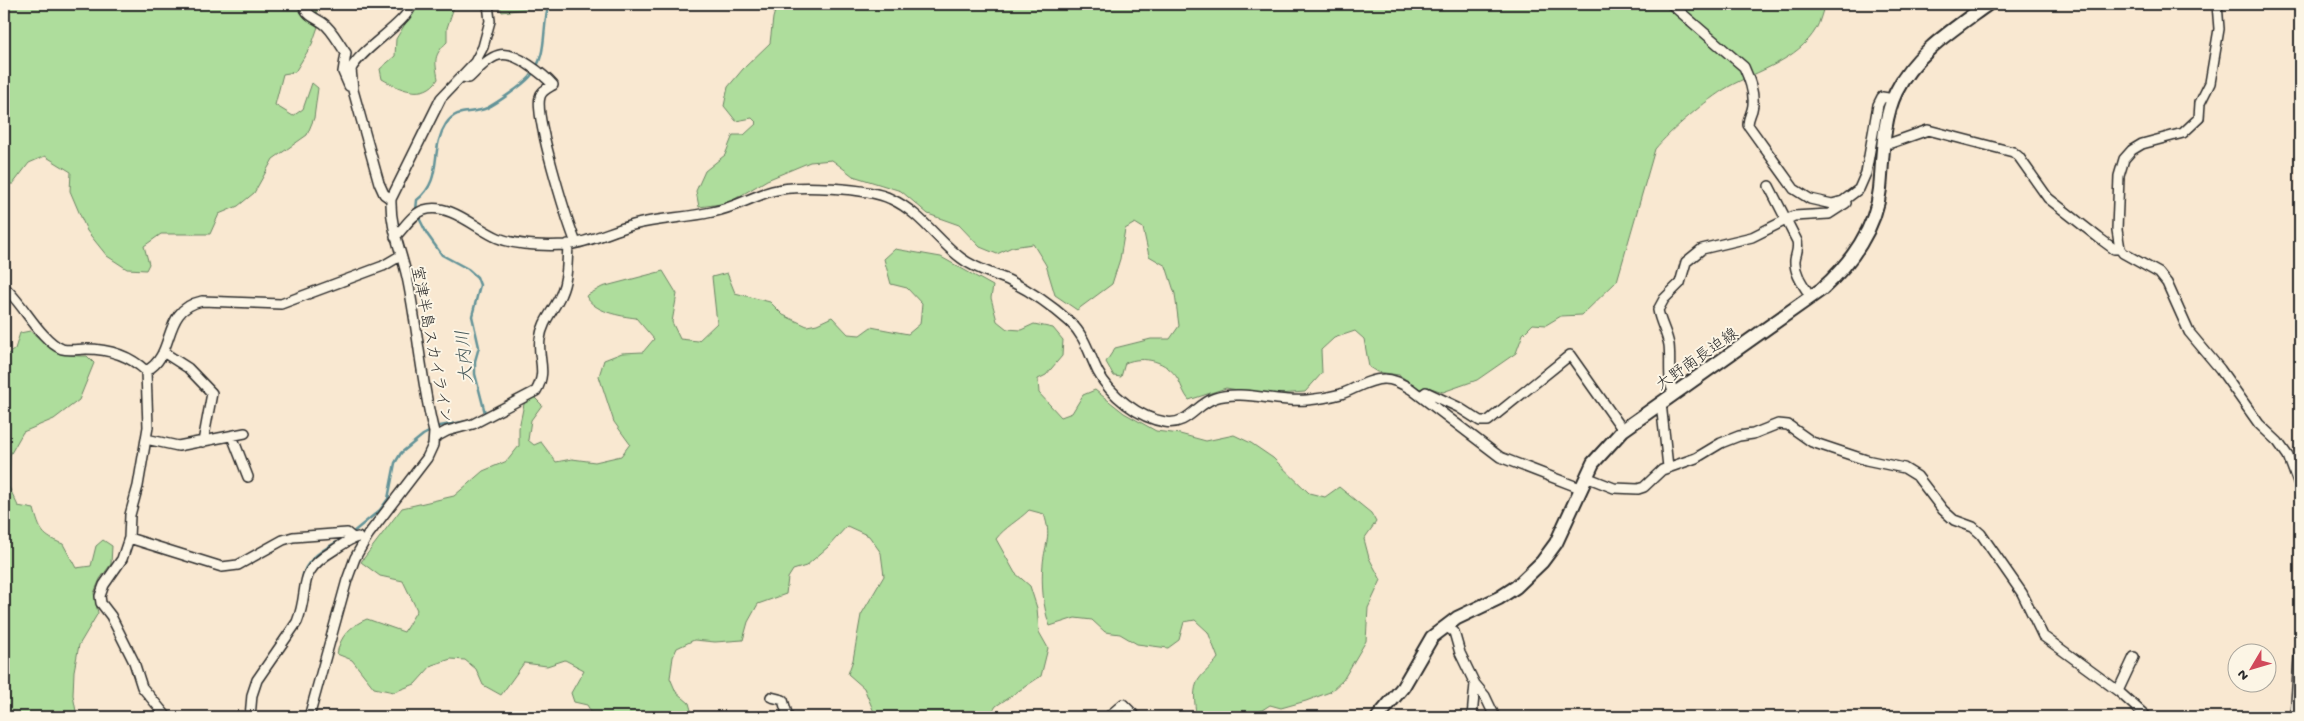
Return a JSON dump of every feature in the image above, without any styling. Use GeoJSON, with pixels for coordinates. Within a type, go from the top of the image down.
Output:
{"type":"FeatureCollection","features":[{"type":"Feature","properties":{"kind":"main road","name":"大野南長迫線"},"geometry":{"type":"LineString","coordinates":[[1378,717],[1403,687],[1432,637],[1457,618],[1499,598],[1529,576],[1556,543],[1586,476],[1604,449],[1623,430],[1811,297],[1839,274],[1852,258],[1870,225],[1880,192],[1889,112],[1906,75],[1936,43],[1988,4]]}},
{"type":"Feature","properties":{"kind":"street"},"geometry":{"type":"LineString","coordinates":[[303,4],[310,16],[323,23],[330,30],[346,53],[344,72],[348,84],[353,90]]}},
{"type":"Feature","properties":{"kind":"street"},"geometry":{"type":"LineString","coordinates":[[392,199],[384,194],[379,183],[353,90],[351,75],[353,66],[401,19],[412,4]]}},
{"type":"Feature","properties":{"kind":"street","name":"室津半島スカイライン"},"geometry":{"type":"LineString","coordinates":[[309,717],[347,580],[355,558],[368,535],[427,458],[433,445],[434,438],[407,277],[395,237],[391,214],[392,199],[441,98],[475,62],[483,47],[490,21],[488,4]]}},
{"type":"Feature","properties":{"kind":"street"},"geometry":{"type":"LineString","coordinates":[[1671,4],[1728,51],[1744,67],[1750,80],[1752,94],[1753,109],[1748,125],[1794,188],[1802,196],[1820,203],[1832,204],[1850,197]]}},
{"type":"Feature","properties":{"kind":"street"},"geometry":{"type":"LineString","coordinates":[[2217,4],[2219,30],[2210,83],[2200,103],[2199,118],[2183,134],[2142,144],[2132,150],[2120,167],[2117,230],[2120,249],[2123,253],[2159,273],[2167,283],[2189,332],[2220,369],[2259,424],[2278,442],[2288,456],[2300,488]]}},
{"type":"Feature","properties":{"kind":"street"},"geometry":{"type":"LineString","coordinates":[[434,438],[447,431],[473,424],[536,391],[542,373],[540,338],[546,320],[561,295],[572,244],[541,115],[539,99],[542,92],[553,85],[515,55],[506,53],[486,62],[469,78],[462,77]]}},
{"type":"Feature","properties":{"kind":"street"},"geometry":{"type":"LineString","coordinates":[[1674,393],[1670,381],[1672,370],[1669,346],[1658,310],[1664,299],[1680,283],[1686,262],[1702,250],[1752,237],[1785,220],[1803,214],[1829,214],[1848,201],[1859,188],[1866,173],[1878,106],[1882,98],[1894,98]]}},
{"type":"Feature","properties":{"kind":"street"},"geometry":{"type":"LineString","coordinates":[[1884,144],[1891,144],[1928,130],[2013,152],[2019,157],[2048,198],[2114,249],[2120,249]]}},
{"type":"Feature","properties":{"kind":"street"},"geometry":{"type":"LineString","coordinates":[[1769,186],[1797,241],[1799,248],[1796,268],[1798,276],[1811,297]]}},
{"type":"Feature","properties":{"kind":"street"},"geometry":{"type":"LineString","coordinates":[[395,237],[414,216],[426,209],[441,209],[498,238],[516,243],[572,244],[646,221],[710,213],[736,206],[774,190],[809,187],[876,194],[891,199],[911,211],[962,259],[977,268],[1028,290],[1058,311],[1074,326],[1084,340],[1104,383],[1125,404],[1152,418],[1166,422],[1186,419],[1213,398],[1225,396],[1292,402],[1336,395],[1374,380],[1386,378],[1396,381],[1421,396],[1500,457],[1580,488]]}},
{"type":"Feature","properties":{"kind":"street"},"geometry":{"type":"LineString","coordinates":[[146,371],[154,367],[163,352],[176,316],[192,303],[202,301],[281,304],[383,266],[400,256]]}},
{"type":"Feature","properties":{"kind":"street"},"geometry":{"type":"LineString","coordinates":[[4,287],[13,295],[41,331],[57,346],[64,350],[111,351],[137,363],[146,371],[148,427],[138,486],[130,514],[129,538],[122,559],[104,585],[100,596],[101,603],[112,616],[123,638],[146,694],[166,717]]}},
{"type":"Feature","properties":{"kind":"street"},"geometry":{"type":"LineString","coordinates":[[163,352],[188,368],[212,393],[203,442]]}},
{"type":"Feature","properties":{"kind":"street"},"geometry":{"type":"LineString","coordinates":[[1421,396],[1426,392],[1480,421],[1488,420],[1570,355],[1623,430]]}},
{"type":"Feature","properties":{"kind":"street"},"geometry":{"type":"LineString","coordinates":[[1661,403],[1668,467]]}},
{"type":"Feature","properties":{"kind":"street"},"geometry":{"type":"LineString","coordinates":[[1586,476],[1614,488],[1638,489],[1668,467],[1677,466],[1696,458],[1721,443],[1778,424],[1788,424],[1812,442],[1866,460],[1904,468],[1917,476],[1942,510],[1954,520],[1974,527],[1981,534],[2022,592],[2044,636],[2118,691],[2147,717]]}},
{"type":"Feature","properties":{"kind":"street"},"geometry":{"type":"LineString","coordinates":[[146,438],[178,446],[245,433]]}},
{"type":"Feature","properties":{"kind":"street"},"geometry":{"type":"LineString","coordinates":[[232,436],[248,477]]}},
{"type":"Feature","properties":{"kind":"street"},"geometry":{"type":"LineString","coordinates":[[129,538],[222,568],[238,565],[283,540],[294,537],[368,535]]}},
{"type":"Feature","properties":{"kind":"street"},"geometry":{"type":"LineString","coordinates":[[250,717],[252,695],[257,680],[297,622],[308,572],[314,563],[351,536]]}},
{"type":"Feature","properties":{"kind":"street"},"geometry":{"type":"LineString","coordinates":[[1445,626],[1454,632],[1460,653],[1475,684],[1485,696],[1495,717]]}},
{"type":"Feature","properties":{"kind":"street"},"geometry":{"type":"LineString","coordinates":[[2295,717],[2300,643]]}},
{"type":"Feature","properties":{"kind":"street"},"geometry":{"type":"LineString","coordinates":[[2118,691],[2134,657]]}},
{"type":"Feature","properties":{"kind":"street"},"geometry":{"type":"LineString","coordinates":[[1472,717],[1475,684]]}},
{"type":"Feature","properties":{"kind":"street"},"geometry":{"type":"LineString","coordinates":[[771,697],[783,700],[788,717]]}},
{"type":"Feature","properties":{"kind":"street"},"geometry":{"type":"LineString","coordinates":[[1108,717],[1123,704],[1136,717]]}},
{"type":"Feature","properties":{"kind":"green space"},"geometry":{"type":"Polygon","coordinates":[[[4,4],[309,4],[316,8],[320,21],[312,44],[295,72],[283,74],[275,105],[293,116],[303,109],[312,83],[318,88],[314,118],[307,135],[273,159],[254,193],[238,206],[219,214],[210,234],[161,234],[144,246],[149,264],[146,270],[127,269],[107,256],[87,231],[70,191],[71,172],[45,156],[29,163],[13,184],[4,184],[4,4]]]}},
{"type":"Feature","properties":{"kind":"green space"},"geometry":{"type":"Polygon","coordinates":[[[417,4],[455,4],[447,28],[447,42],[439,51],[436,59],[438,79],[426,90],[411,91],[382,79],[380,69],[395,56],[396,39],[417,4]]]}},
{"type":"Feature","properties":{"kind":"green space"},"geometry":{"type":"Polygon","coordinates":[[[499,4],[542,4],[540,7],[502,12],[499,4]]]}},
{"type":"Feature","properties":{"kind":"green space"},"geometry":{"type":"Polygon","coordinates":[[[777,4],[1825,4],[1816,29],[1799,49],[1776,64],[1739,81],[1719,93],[1679,124],[1655,149],[1617,281],[1582,315],[1561,316],[1546,325],[1533,324],[1523,334],[1516,353],[1477,380],[1443,392],[1428,387],[1420,389],[1399,375],[1377,372],[1369,367],[1364,339],[1355,331],[1334,338],[1321,350],[1322,373],[1305,392],[1266,395],[1226,388],[1189,400],[1173,373],[1155,361],[1140,360],[1125,363],[1121,377],[1114,376],[1106,362],[1115,348],[1151,339],[1170,339],[1179,326],[1175,294],[1166,266],[1149,256],[1143,228],[1135,223],[1125,229],[1120,259],[1112,284],[1077,310],[1055,295],[1046,265],[1033,244],[1012,247],[997,254],[980,247],[959,225],[928,214],[901,191],[853,176],[832,160],[810,162],[767,180],[728,203],[699,207],[696,191],[705,171],[725,155],[733,135],[744,135],[757,123],[752,118],[736,121],[724,106],[728,87],[743,69],[770,43],[777,4]]]}},
{"type":"Feature","properties":{"kind":"green space"},"geometry":{"type":"Polygon","coordinates":[[[895,249],[941,257],[993,286],[991,298],[997,321],[1007,329],[1021,330],[1034,324],[1053,328],[1063,340],[1062,356],[1046,375],[1038,379],[1039,393],[1061,417],[1072,413],[1083,395],[1095,390],[1124,413],[1156,431],[1180,434],[1206,441],[1234,435],[1251,443],[1273,458],[1309,493],[1325,497],[1339,487],[1371,513],[1376,522],[1364,539],[1369,558],[1381,580],[1368,608],[1366,641],[1343,680],[1330,692],[1281,708],[1270,705],[1255,717],[1199,717],[1196,714],[1195,687],[1199,679],[1218,658],[1208,632],[1195,620],[1184,622],[1179,640],[1168,648],[1137,644],[1120,634],[1105,632],[1092,620],[1075,618],[1050,626],[1042,587],[1048,529],[1044,514],[1029,510],[996,539],[1015,573],[1030,586],[1037,608],[1039,632],[1048,648],[1041,676],[996,706],[989,717],[876,717],[864,688],[848,674],[853,660],[861,615],[884,576],[881,553],[869,536],[847,526],[828,547],[806,566],[793,570],[788,578],[786,594],[758,604],[748,622],[743,640],[715,642],[694,640],[677,648],[673,657],[670,678],[676,692],[689,703],[693,717],[594,717],[587,705],[574,702],[571,693],[584,670],[565,660],[547,666],[524,663],[501,695],[483,685],[476,669],[465,660],[451,659],[432,665],[415,684],[394,692],[374,688],[352,660],[337,654],[343,637],[347,632],[367,619],[404,632],[417,610],[403,581],[380,576],[361,562],[402,508],[454,496],[483,471],[507,461],[519,446],[519,428],[524,404],[533,396],[542,405],[531,420],[528,440],[534,445],[541,442],[556,462],[572,459],[595,462],[621,456],[630,444],[614,422],[599,376],[604,360],[622,353],[643,352],[654,339],[636,318],[601,309],[595,306],[586,296],[602,287],[663,271],[677,294],[672,322],[680,339],[698,341],[717,323],[712,277],[727,273],[735,293],[770,302],[783,315],[807,326],[817,324],[832,317],[848,334],[860,335],[871,327],[908,334],[920,324],[922,304],[907,288],[891,284],[884,259],[895,249]]]}},
{"type":"Feature","properties":{"kind":"green space"},"geometry":{"type":"Polygon","coordinates":[[[30,331],[62,353],[87,356],[94,363],[79,400],[54,419],[23,432],[10,455],[9,487],[18,506],[34,509],[40,528],[50,538],[63,544],[76,568],[91,566],[96,546],[103,540],[112,546],[111,564],[100,579],[94,593],[98,613],[79,645],[74,671],[73,695],[77,717],[4,717],[4,357],[15,349],[20,333],[30,331]]]}},
{"type":"Feature","properties":{"kind":"waterway","name":"大内川"},"geometry":{"type":"LineString","coordinates":[[416,210],[417,200],[431,183],[438,144],[441,134],[450,119],[460,113],[481,110],[491,106],[522,85],[536,68],[542,50],[549,4]]}},
{"type":"Feature","properties":{"kind":"waterway","name":"大内川"},"geometry":{"type":"LineString","coordinates":[[418,216],[427,234],[442,255],[468,269],[477,277],[480,285],[472,316],[479,347],[475,361],[475,374],[485,413],[482,415]]}},
{"type":"Feature","properties":{"kind":"waterway","name":"大内川"},"geometry":{"type":"LineString","coordinates":[[352,533],[380,510],[388,499],[395,463],[401,453],[423,435],[440,426],[473,420]]}},
{"type":"Feature","properties":{"kind":"waterway","name":"大内川"},"geometry":{"type":"LineString","coordinates":[[302,579],[304,571],[313,558],[347,536]]}},
{"type":"Feature","properties":{"kind":"waterway","name":"大内川"},"geometry":{"type":"LineString","coordinates":[[255,676],[268,658]]}}]}
